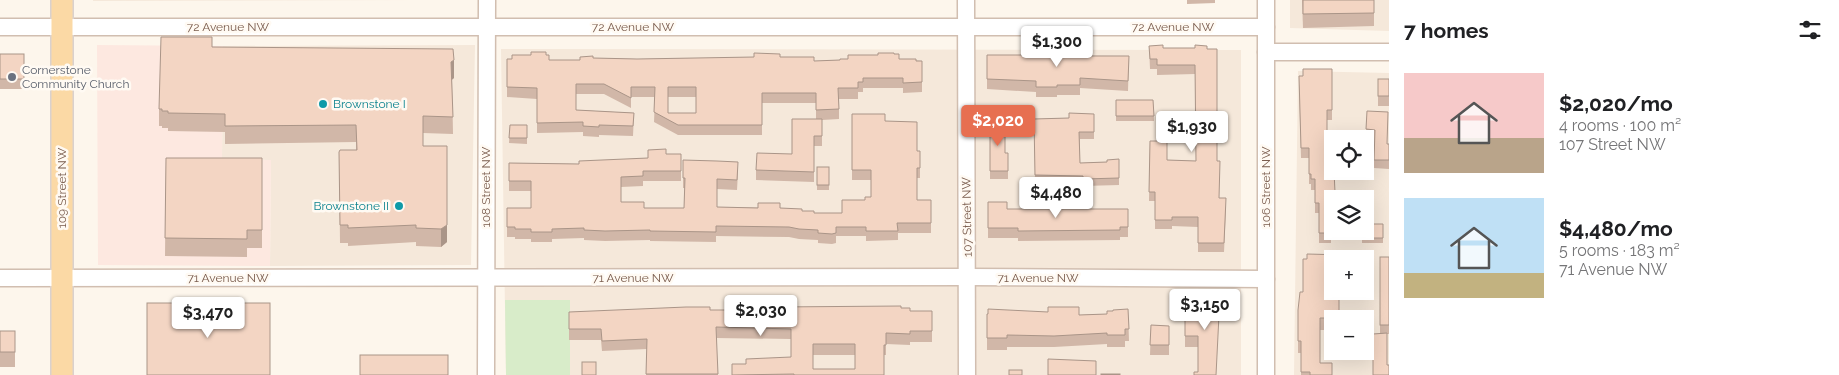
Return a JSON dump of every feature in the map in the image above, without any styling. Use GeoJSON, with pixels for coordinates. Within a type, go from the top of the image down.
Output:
{"type":"FeatureCollection","features":[{"type":"Feature","properties":{"kind":"main road","name":"109 Street NW"},"geometry":{"type":"LineString","coordinates":[[62,0],[62,375]]}},
{"type":"Feature","properties":{"kind":"street","name":"108 Street NW"},"geometry":{"type":"LineString","coordinates":[[486,375],[487,0]]}},
{"type":"Feature","properties":{"kind":"street","name":"107 Street NW"},"geometry":{"type":"LineString","coordinates":[[966,0],[967,375]]}},
{"type":"Feature","properties":{"kind":"street","name":"106 Street NW"},"geometry":{"type":"LineString","coordinates":[[1266,0],[1266,375]]}},
{"type":"Feature","properties":{"kind":"street","name":"72 Avenue NW"},"geometry":{"type":"LineString","coordinates":[[0,27],[1266,27]]}},
{"type":"Feature","properties":{"kind":"street"},"geometry":{"type":"LineString","coordinates":[[1266,52],[1389,52]]}},
{"type":"Feature","properties":{"kind":"street","name":"71 Avenue NW"},"geometry":{"type":"LineString","coordinates":[[0,278],[967,277],[1266,279]]}},
{"type":"Feature","properties":{"kind":"shaded area"},"geometry":{"type":"Polygon","coordinates":[[[93,0],[415,0],[93,1],[93,0]]]}},
{"type":"Feature","properties":{"kind":"shaded area"},"geometry":{"type":"Polygon","coordinates":[[[1290,0],[1389,0],[1389,31],[1290,28],[1290,0]]]}},
{"type":"Feature","properties":{"kind":"shaded area"},"geometry":{"type":"Polygon","coordinates":[[[97,45],[223,46],[222,159],[271,160],[270,266],[98,265],[97,45]]]}},
{"type":"Feature","properties":{"kind":"shaded area"},"geometry":{"type":"Polygon","coordinates":[[[475,45],[471,265],[270,266],[271,160],[222,159],[223,46],[475,45]]]}},
{"type":"Feature","properties":{"kind":"shaded area"},"geometry":{"type":"Polygon","coordinates":[[[501,49],[1241,50],[1241,375],[506,375],[501,49]]]}},
{"type":"Feature","properties":{"kind":"shaded area"},"geometry":{"type":"Polygon","coordinates":[[[1298,71],[1389,73],[1389,375],[1294,375],[1298,71]]]}},
{"type":"Feature","properties":{"kind":"green space"},"geometry":{"type":"Polygon","coordinates":[[[505,300],[570,300],[570,375],[506,375],[505,300]]]}},
{"type":"Feature","properties":{"kind":"building"},"geometry":{"type":"Polygon","coordinates":[[[1303,0],[1374,0],[1374,13],[1303,14],[1303,0]]]}},
{"type":"Feature","properties":{"kind":"building"},"geometry":{"type":"Polygon","coordinates":[[[161,37],[212,37],[212,47],[453,49],[454,60],[451,62],[453,117],[423,116],[423,146],[447,146],[447,225],[441,229],[416,228],[416,225],[348,228],[348,225],[340,225],[339,152],[340,150],[357,150],[356,125],[225,126],[225,114],[168,113],[168,111],[162,111],[162,109],[159,109],[161,37]]]}},
{"type":"Feature","properties":{"kind":"building"},"geometry":{"type":"Polygon","coordinates":[[[1163,45],[1163,48],[1195,48],[1195,45],[1207,46],[1207,49],[1217,49],[1217,161],[1220,161],[1219,198],[1226,198],[1224,243],[1198,243],[1198,217],[1172,217],[1172,220],[1155,220],[1155,192],[1149,192],[1150,141],[1167,141],[1167,160],[1196,161],[1195,65],[1157,65],[1157,59],[1150,59],[1149,46],[1163,45]]]}},
{"type":"Feature","properties":{"kind":"building"},"geometry":{"type":"Polygon","coordinates":[[[1036,49],[1055,49],[1057,56],[1129,56],[1128,81],[1080,78],[1080,85],[1036,87],[1036,81],[987,79],[987,55],[1036,55],[1036,49]]]}},
{"type":"Feature","properties":{"kind":"building"},"geometry":{"type":"Polygon","coordinates":[[[531,52],[546,52],[546,55],[549,55],[549,60],[580,60],[580,57],[593,56],[593,58],[637,59],[754,57],[754,53],[780,54],[780,57],[814,57],[814,61],[848,59],[848,55],[894,53],[899,54],[899,59],[922,61],[922,82],[903,83],[903,78],[863,78],[863,82],[858,82],[858,88],[838,88],[839,109],[816,110],[816,93],[762,93],[762,125],[678,125],[654,112],[655,87],[631,87],[631,98],[604,84],[576,84],[576,110],[634,113],[633,126],[583,126],[583,122],[537,123],[537,88],[507,87],[507,59],[512,59],[512,55],[531,55],[531,52]],[[668,87],[668,113],[696,113],[696,87],[668,87]]]}},
{"type":"Feature","properties":{"kind":"building"},"geometry":{"type":"Polygon","coordinates":[[[0,54],[24,54],[24,79],[0,79],[0,54]]]}},
{"type":"Feature","properties":{"kind":"building"},"geometry":{"type":"Polygon","coordinates":[[[1303,69],[1332,69],[1332,110],[1327,110],[1327,130],[1324,130],[1324,180],[1334,180],[1335,190],[1324,190],[1324,233],[1319,233],[1319,203],[1315,203],[1315,179],[1311,179],[1311,174],[1309,174],[1309,148],[1301,148],[1299,76],[1303,76],[1303,69]]]}},
{"type":"Feature","properties":{"kind":"building"},"geometry":{"type":"Polygon","coordinates":[[[1378,79],[1389,79],[1389,96],[1378,96],[1378,79]]]}},
{"type":"Feature","properties":{"kind":"building"},"geometry":{"type":"Polygon","coordinates":[[[1116,100],[1153,100],[1154,116],[1116,116],[1116,100]]]}},
{"type":"Feature","properties":{"kind":"building"},"geometry":{"type":"Polygon","coordinates":[[[1367,111],[1388,112],[1387,144],[1389,144],[1389,160],[1374,160],[1375,130],[1366,129],[1367,111]]]}},
{"type":"Feature","properties":{"kind":"building"},"geometry":{"type":"Polygon","coordinates":[[[1069,113],[1094,114],[1094,132],[1079,132],[1080,163],[1107,162],[1107,160],[1119,159],[1119,178],[1083,179],[1083,176],[1035,175],[1034,119],[1069,118],[1069,113]]]}},
{"type":"Feature","properties":{"kind":"building"},"geometry":{"type":"Polygon","coordinates":[[[852,114],[885,114],[885,121],[917,122],[917,151],[920,151],[920,168],[917,168],[917,200],[931,200],[931,223],[897,223],[898,231],[866,231],[866,227],[836,227],[836,233],[832,234],[818,233],[818,230],[789,227],[716,226],[716,232],[605,231],[584,230],[584,228],[552,229],[552,232],[531,232],[531,229],[507,227],[507,208],[531,208],[531,181],[509,181],[509,163],[579,164],[579,161],[648,158],[648,150],[666,149],[666,154],[681,154],[681,171],[643,171],[643,176],[621,177],[621,202],[644,202],[644,208],[684,208],[685,178],[683,178],[683,160],[738,162],[737,180],[717,179],[717,207],[758,208],[758,203],[780,203],[780,208],[802,209],[802,211],[814,211],[814,213],[842,213],[842,200],[865,200],[865,197],[871,197],[871,170],[852,170],[852,114]]]}},
{"type":"Feature","properties":{"kind":"building"},"geometry":{"type":"Polygon","coordinates":[[[792,119],[822,119],[822,136],[814,136],[814,172],[756,170],[757,153],[792,154],[792,119]]]}},
{"type":"Feature","properties":{"kind":"building"},"geometry":{"type":"Polygon","coordinates":[[[990,121],[1005,122],[1005,153],[1008,153],[1008,171],[990,171],[990,121]]]}},
{"type":"Feature","properties":{"kind":"building"},"geometry":{"type":"Polygon","coordinates":[[[510,125],[527,125],[527,138],[509,138],[510,125]]]}},
{"type":"Feature","properties":{"kind":"building"},"geometry":{"type":"Polygon","coordinates":[[[166,158],[262,158],[262,230],[247,230],[247,239],[165,238],[166,158]]]}},
{"type":"Feature","properties":{"kind":"building"},"geometry":{"type":"Polygon","coordinates":[[[817,167],[829,167],[829,185],[817,185],[817,167]]]}},
{"type":"Feature","properties":{"kind":"building"},"geometry":{"type":"Polygon","coordinates":[[[988,202],[1007,202],[1007,209],[1128,209],[1128,227],[1120,227],[1120,230],[1018,231],[1018,228],[988,228],[988,202]]]}},
{"type":"Feature","properties":{"kind":"building"},"geometry":{"type":"Polygon","coordinates":[[[1374,224],[1383,224],[1383,238],[1374,238],[1374,224]]]}},
{"type":"Feature","properties":{"kind":"building"},"geometry":{"type":"Polygon","coordinates":[[[1307,254],[1324,254],[1324,300],[1339,300],[1339,310],[1324,310],[1324,318],[1320,318],[1320,363],[1332,363],[1332,375],[1310,375],[1310,372],[1301,372],[1298,310],[1300,292],[1303,292],[1303,259],[1307,259],[1307,254]]]}},
{"type":"Feature","properties":{"kind":"building"},"geometry":{"type":"Polygon","coordinates":[[[1380,257],[1389,257],[1389,325],[1380,325],[1380,257]]]}},
{"type":"Feature","properties":{"kind":"building"},"geometry":{"type":"Polygon","coordinates":[[[1196,295],[1220,295],[1216,375],[1194,375],[1194,372],[1198,372],[1198,336],[1185,336],[1185,304],[1196,304],[1196,295]]]}},
{"type":"Feature","properties":{"kind":"building"},"geometry":{"type":"Polygon","coordinates":[[[767,301],[767,303],[775,303],[775,307],[901,306],[901,308],[910,308],[910,311],[932,311],[932,331],[910,331],[910,334],[886,333],[884,375],[732,375],[732,364],[746,364],[746,359],[791,357],[791,329],[716,327],[718,374],[646,374],[647,339],[602,341],[601,329],[569,329],[569,312],[686,307],[710,307],[710,310],[751,310],[751,302],[767,301]],[[813,344],[813,369],[855,369],[855,344],[813,344]]]}},
{"type":"Feature","properties":{"kind":"building"},"geometry":{"type":"Polygon","coordinates":[[[147,303],[270,303],[270,375],[147,375],[147,303]]]}},
{"type":"Feature","properties":{"kind":"building"},"geometry":{"type":"Polygon","coordinates":[[[1048,307],[1079,307],[1079,315],[1107,314],[1107,311],[1128,309],[1129,329],[1125,329],[1125,335],[1107,335],[1107,333],[1054,336],[1007,335],[1007,338],[987,338],[988,309],[1048,312],[1048,307]]]}},
{"type":"Feature","properties":{"kind":"building"},"geometry":{"type":"Polygon","coordinates":[[[1151,325],[1169,326],[1169,345],[1150,345],[1151,325]]]}},
{"type":"Feature","properties":{"kind":"building"},"geometry":{"type":"Polygon","coordinates":[[[0,331],[15,331],[15,352],[0,352],[0,331]]]}},
{"type":"Feature","properties":{"kind":"building"},"geometry":{"type":"Polygon","coordinates":[[[1387,333],[1387,365],[1389,365],[1389,375],[1373,375],[1374,334],[1387,333]]]}},
{"type":"Feature","properties":{"kind":"building"},"geometry":{"type":"Polygon","coordinates":[[[360,355],[448,355],[448,375],[360,375],[360,355]]]}},
{"type":"Feature","properties":{"kind":"building"},"geometry":{"type":"Polygon","coordinates":[[[1048,359],[1096,361],[1096,375],[1048,375],[1048,359]]]}},
{"type":"Feature","properties":{"kind":"building"},"geometry":{"type":"Polygon","coordinates":[[[582,362],[596,362],[596,375],[582,375],[582,362]]]}},
{"type":"Feature","properties":{"kind":"building"},"geometry":{"type":"Polygon","coordinates":[[[1009,370],[1022,370],[1022,375],[1009,375],[1009,370]]]}},
{"type":"Feature","properties":{"kind":"building"},"geometry":{"type":"Polygon","coordinates":[[[1120,374],[1120,375],[1101,375],[1120,374]]]}},
{"type":"Feature","properties":{"kind":"place","name":"Cornerstone Community Church"},"geometry":{"type":"Point","coordinates":[12,77]}},
{"type":"Feature","properties":{"kind":"place","name":"Brownstone I"},"geometry":{"type":"Point","coordinates":[323,104]}},
{"type":"Feature","properties":{"kind":"place","name":"Brownstone II"},"geometry":{"type":"Point","coordinates":[399,206]}}]}
